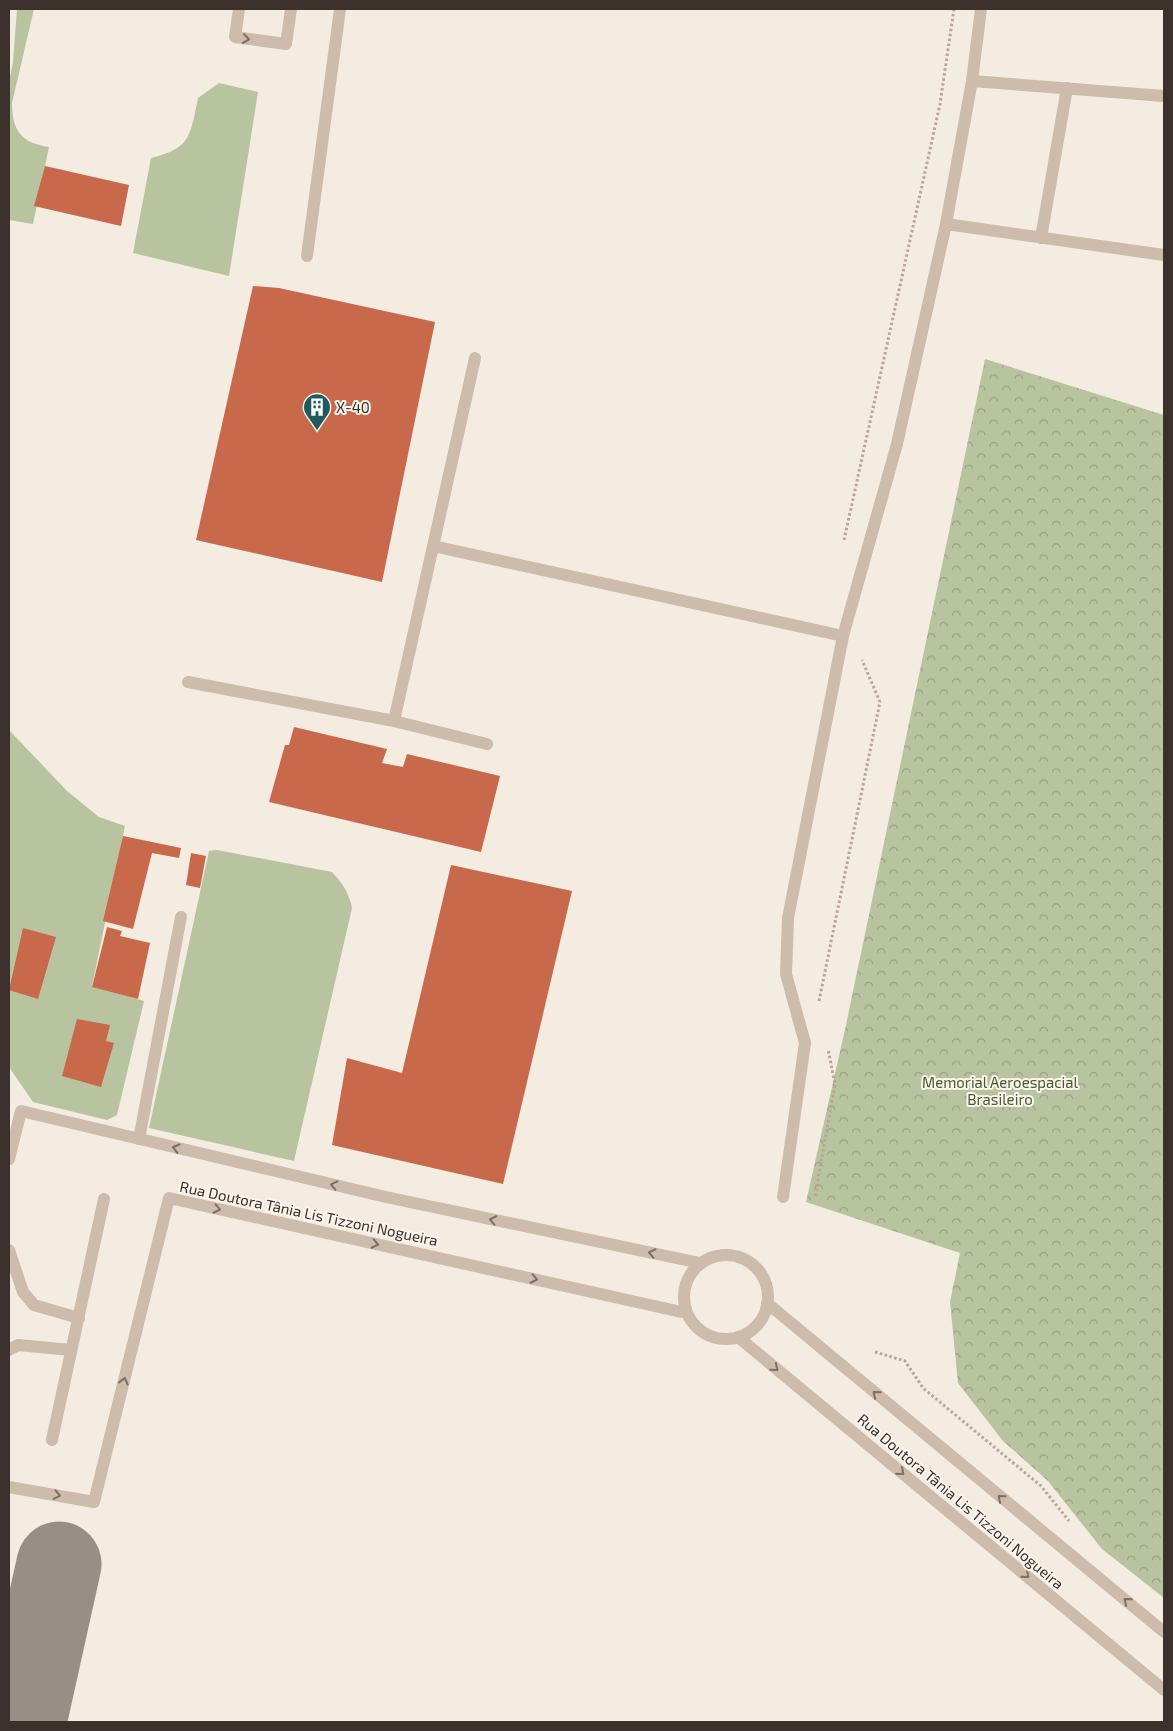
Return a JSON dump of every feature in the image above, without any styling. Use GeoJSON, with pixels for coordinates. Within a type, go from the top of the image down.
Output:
{"type":"FeatureCollection","features":[{"type":"Feature","properties":{"kind":"street"},"geometry":{"type":"LineString","coordinates":[[239,9],[235,37],[286,44],[291,9]]}},
{"type":"Feature","properties":{"kind":"street"},"geometry":{"type":"LineString","coordinates":[[307,256],[340,9]]}},
{"type":"Feature","properties":{"kind":"street"},"geometry":{"type":"LineString","coordinates":[[783,1197],[804,1043],[786,974],[788,918],[843,636],[897,444],[946,224],[972,81],[981,9]]}},
{"type":"Feature","properties":{"kind":"street"},"geometry":{"type":"LineString","coordinates":[[972,81],[1164,96]]}},
{"type":"Feature","properties":{"kind":"street"},"geometry":{"type":"LineString","coordinates":[[1041,238],[1067,88]]}},
{"type":"Feature","properties":{"kind":"street"},"geometry":{"type":"LineString","coordinates":[[946,224],[1164,255]]}},
{"type":"Feature","properties":{"kind":"street"},"geometry":{"type":"LineString","coordinates":[[394,722],[476,358]]}},
{"type":"Feature","properties":{"kind":"street"},"geometry":{"type":"LineString","coordinates":[[433,546],[843,636]]}},
{"type":"Feature","properties":{"kind":"street"},"geometry":{"type":"LineString","coordinates":[[188,682],[394,722],[487,744]]}},
{"type":"Feature","properties":{"kind":"street"},"geometry":{"type":"LineString","coordinates":[[139,1139],[181,917]]}},
{"type":"Feature","properties":{"kind":"street","name":"Rua Doutora Tânia Lis Tizzoni Nogueira"},"geometry":{"type":"LineString","coordinates":[[9,1158],[21,1111],[386,1197],[700,1263]]}},
{"type":"Feature","properties":{"kind":"street","name":"Rua Doutora Tânia Lis Tizzoni Nogueira"},"geometry":{"type":"LineString","coordinates":[[9,1487],[94,1502],[169,1198],[686,1313]]}},
{"type":"Feature","properties":{"kind":"street"},"geometry":{"type":"LineString","coordinates":[[52,1440],[104,1199]]}},
{"type":"Feature","properties":{"kind":"street"},"geometry":{"type":"LineString","coordinates":[[9,1250],[23,1292],[34,1305],[78,1318]]}},
{"type":"Feature","properties":{"kind":"street"},"geometry":{"type":"LineString","coordinates":[[735,1255],[756,1267],[764,1278],[768,1290],[767,1304],[764,1315],[758,1325],[749,1333],[726,1339],[713,1337],[702,1332],[686,1313],[683,1299],[685,1285],[691,1272],[711,1256],[735,1255]]}},
{"type":"Feature","properties":{"kind":"street","name":"Rua Doutora Tânia Lis Tizzoni Nogueira"},"geometry":{"type":"LineString","coordinates":[[767,1304],[1164,1632]]}},
{"type":"Feature","properties":{"kind":"street","name":"Rua Doutora Tânia Lis Tizzoni Nogueira"},"geometry":{"type":"LineString","coordinates":[[738,1337],[1164,1690]]}},
{"type":"Feature","properties":{"kind":"street"},"geometry":{"type":"LineString","coordinates":[[9,1350],[26,1345],[71,1350]]}},
{"type":"Feature","properties":{"kind":"path"},"geometry":{"type":"LineString","coordinates":[[875,1352],[905,1361],[923,1388],[1041,1486],[1070,1524]]}},
{"type":"Feature","properties":{"kind":"green space"},"geometry":{"type":"Polygon","coordinates":[[[17,9],[34,9],[12,103],[12,113],[20,134],[25,139],[49,147],[33,224],[9,220],[9,82],[13,62],[17,9]]]}},
{"type":"Feature","properties":{"kind":"green space"},"geometry":{"type":"Polygon","coordinates":[[[219,83],[258,92],[229,276],[133,253],[151,158],[175,150],[182,144],[190,131],[198,98],[219,83]]]}},
{"type":"Feature","properties":{"kind":"green space","name":"Memorial Aeroespacial Brasileiro"},"geometry":{"type":"Polygon","coordinates":[[[985,359],[1164,415],[1164,1598],[1102,1549],[1048,1481],[1003,1441],[958,1383],[950,1302],[960,1253],[806,1202],[846,1025],[985,359]]]}},
{"type":"Feature","properties":{"kind":"green space"},"geometry":{"type":"Polygon","coordinates":[[[9,730],[67,791],[99,817],[125,826],[92,986],[144,1001],[117,1115],[107,1120],[33,1102],[9,1067],[9,730]]]}},
{"type":"Feature","properties":{"kind":"green space"},"geometry":{"type":"Polygon","coordinates":[[[217,850],[332,872],[345,888],[351,902],[352,908],[294,1161],[149,1128],[209,851],[217,850]]]}},
{"type":"Feature","properties":{"kind":"building"},"geometry":{"type":"Polygon","coordinates":[[[45,166],[129,185],[121,226],[34,206],[45,166]]]}},
{"type":"Feature","properties":{"kind":"building","name":"X-40"},"geometry":{"type":"Polygon","coordinates":[[[253,286],[279,288],[435,322],[382,582],[196,540],[253,286]]]}},
{"type":"Feature","properties":{"kind":"building"},"geometry":{"type":"Polygon","coordinates":[[[294,727],[387,749],[382,763],[403,767],[407,754],[500,776],[481,852],[269,802],[285,745],[289,745],[294,727]]]}},
{"type":"Feature","properties":{"kind":"building"},"geometry":{"type":"Polygon","coordinates":[[[123,836],[181,848],[179,858],[152,853],[133,929],[103,921],[123,836]]]}},
{"type":"Feature","properties":{"kind":"building"},"geometry":{"type":"Polygon","coordinates":[[[191,853],[206,856],[200,888],[186,885],[191,853]]]}},
{"type":"Feature","properties":{"kind":"building"},"geometry":{"type":"Polygon","coordinates":[[[451,865],[572,891],[503,1184],[332,1145],[347,1058],[402,1073],[451,865]]]}},
{"type":"Feature","properties":{"kind":"building"},"geometry":{"type":"Polygon","coordinates":[[[107,927],[122,931],[120,936],[150,943],[138,999],[92,987],[107,927]]]}},
{"type":"Feature","properties":{"kind":"building"},"geometry":{"type":"Polygon","coordinates":[[[23,928],[56,937],[38,999],[9,990],[23,928]]]}},
{"type":"Feature","properties":{"kind":"building"},"geometry":{"type":"Polygon","coordinates":[[[77,1019],[110,1025],[106,1041],[114,1043],[101,1087],[62,1076],[77,1019]]]}},
{"type":"Feature","properties":{"kind":"taxiway"},"geometry":{"type":"LineString","coordinates":[[24,1722],[59,1564]]}},
{"type":"Feature","properties":{"kind":"place","name":"X-40"},"geometry":{"type":"Point","coordinates":[317,431]}}]}
